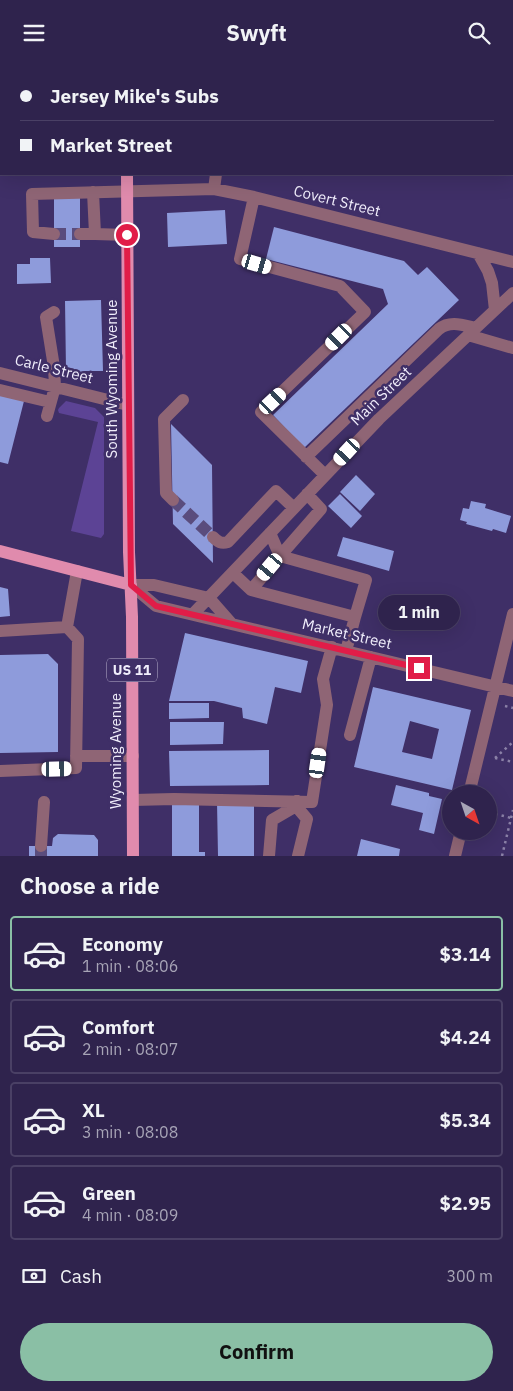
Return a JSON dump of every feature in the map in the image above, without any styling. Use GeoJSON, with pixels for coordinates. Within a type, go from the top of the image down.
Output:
{"type":"FeatureCollection","features":[{"type":"Feature","properties":{"kind":"main road","name":"South Wyoming Avenue"},"geometry":{"type":"LineString","coordinates":[[127,175],[131,585]]}},
{"type":"Feature","properties":{"kind":"main road","name":"Market Street"},"geometry":{"type":"LineString","coordinates":[[0,551],[131,585]]}},
{"type":"Feature","properties":{"kind":"main road","name":"Wyoming Avenue"},"geometry":{"type":"LineString","coordinates":[[131,585],[134,856]]}},
{"type":"Feature","properties":{"kind":"street"},"geometry":{"type":"LineString","coordinates":[[214,189],[216,175]]}},
{"type":"Feature","properties":{"kind":"street","name":"Covert Street"},"geometry":{"type":"LineString","coordinates":[[54,234],[33,232],[32,194],[214,189],[254,197],[513,262]]}},
{"type":"Feature","properties":{"kind":"street"},"geometry":{"type":"LineString","coordinates":[[93,192],[95,234]]}},
{"type":"Feature","properties":{"kind":"street"},"geometry":{"type":"LineString","coordinates":[[254,197],[240,259],[340,286],[365,312],[261,412],[325,475]]}},
{"type":"Feature","properties":{"kind":"street"},"geometry":{"type":"LineString","coordinates":[[80,234],[127,235]]}},
{"type":"Feature","properties":{"kind":"street"},"geometry":{"type":"LineString","coordinates":[[478,253],[492,283],[495,310]]}},
{"type":"Feature","properties":{"kind":"street","name":"Main Street"},"geometry":{"type":"LineString","coordinates":[[193,614],[379,419],[513,293]]}},
{"type":"Feature","properties":{"kind":"street"},"geometry":{"type":"LineString","coordinates":[[47,416],[55,387],[50,314]]}},
{"type":"Feature","properties":{"kind":"street"},"geometry":{"type":"LineString","coordinates":[[306,457],[444,325],[449,323],[513,348]]}},
{"type":"Feature","properties":{"kind":"street","name":"Carle Street"},"geometry":{"type":"LineString","coordinates":[[0,373],[128,405]]}},
{"type":"Feature","properties":{"kind":"street"},"geometry":{"type":"LineString","coordinates":[[0,390],[50,402]]}},
{"type":"Feature","properties":{"kind":"street"},"geometry":{"type":"LineString","coordinates":[[173,500],[166,493],[164,419],[183,400]]}},
{"type":"Feature","properties":{"kind":"street"},"geometry":{"type":"LineString","coordinates":[[213,537],[218,543],[228,542],[276,491],[294,508]]}},
{"type":"Feature","properties":{"kind":"street"},"geometry":{"type":"LineString","coordinates":[[251,590],[322,509],[307,494]]}},
{"type":"Feature","properties":{"kind":"street"},"geometry":{"type":"LineString","coordinates":[[270,533],[280,556]]}},
{"type":"Feature","properties":{"kind":"street"},"geometry":{"type":"LineString","coordinates":[[280,556],[366,580],[354,617],[346,651]]}},
{"type":"Feature","properties":{"kind":"street"},"geometry":{"type":"LineString","coordinates":[[67,627],[77,571]]}},
{"type":"Feature","properties":{"kind":"street"},"geometry":{"type":"LineString","coordinates":[[232,573],[251,590],[354,617]]}},
{"type":"Feature","properties":{"kind":"street","name":"Market Street"},"geometry":{"type":"LineString","coordinates":[[131,585],[154,585],[209,598]]}},
{"type":"Feature","properties":{"kind":"street","name":"Market Street"},"geometry":{"type":"LineString","coordinates":[[131,585],[156,606],[513,691]]}},
{"type":"Feature","properties":{"kind":"street"},"geometry":{"type":"LineString","coordinates":[[209,598],[231,623]]}},
{"type":"Feature","properties":{"kind":"street"},"geometry":{"type":"LineString","coordinates":[[471,785],[513,614]]}},
{"type":"Feature","properties":{"kind":"street"},"geometry":{"type":"LineString","coordinates":[[0,631],[67,627]]}},
{"type":"Feature","properties":{"kind":"street"},"geometry":{"type":"LineString","coordinates":[[0,771],[76,768],[78,639],[67,627]]}},
{"type":"Feature","properties":{"kind":"street"},"geometry":{"type":"LineString","coordinates":[[133,800],[174,799],[297,804],[312,802],[327,705],[323,679],[332,647]]}},
{"type":"Feature","properties":{"kind":"street"},"geometry":{"type":"LineString","coordinates":[[350,735],[371,657]]}},
{"type":"Feature","properties":{"kind":"street"},"geometry":{"type":"LineString","coordinates":[[76,755],[133,756]]}},
{"type":"Feature","properties":{"kind":"street"},"geometry":{"type":"LineString","coordinates":[[41,846],[44,802]]}},
{"type":"Feature","properties":{"kind":"street"},"geometry":{"type":"LineString","coordinates":[[270,856],[272,820],[297,804]]}},
{"type":"Feature","properties":{"kind":"street"},"geometry":{"type":"LineString","coordinates":[[297,804],[307,819],[298,856]]}},
{"type":"Feature","properties":{"kind":"street"},"geometry":{"type":"LineString","coordinates":[[455,856],[458,840]]}},
{"type":"Feature","properties":{"kind":"path"},"geometry":{"type":"LineString","coordinates":[[495,758],[513,742]]}},
{"type":"Feature","properties":{"kind":"path"},"geometry":{"type":"LineString","coordinates":[[490,757],[513,762]]}},
{"type":"Feature","properties":{"kind":"path"},"geometry":{"type":"LineString","coordinates":[[502,856],[513,810]]}},
{"type":"Feature","properties":{"kind":"path"},"geometry":{"type":"LineString","coordinates":[[498,814],[511,818]]}},
{"type":"Feature","properties":{"kind":"shaded area"},"geometry":{"type":"Polygon","coordinates":[[[66,401],[95,408],[104,417],[104,534],[101,538],[71,531],[98,422],[59,413],[59,408],[66,401]]]}},
{"type":"Feature","properties":{"kind":"building"},"geometry":{"type":"Polygon","coordinates":[[[54,197],[80,197],[80,247],[54,247],[54,197]]]}},
{"type":"Feature","properties":{"kind":"building"},"geometry":{"type":"Polygon","coordinates":[[[225,210],[227,244],[168,247],[167,213],[225,210]]]}},
{"type":"Feature","properties":{"kind":"building"},"geometry":{"type":"Polygon","coordinates":[[[274,227],[404,261],[418,275],[427,267],[459,300],[304,448],[273,415],[388,304],[383,289],[266,259],[274,227]]]}},
{"type":"Feature","properties":{"kind":"building"},"geometry":{"type":"Polygon","coordinates":[[[30,258],[50,258],[51,283],[17,284],[17,264],[30,264],[30,258]]]}},
{"type":"Feature","properties":{"kind":"building"},"geometry":{"type":"Polygon","coordinates":[[[101,300],[103,371],[84,371],[84,376],[69,377],[69,371],[66,371],[65,301],[101,300]]]}},
{"type":"Feature","properties":{"kind":"building"},"geometry":{"type":"Polygon","coordinates":[[[0,395],[24,401],[8,464],[0,462],[0,395]]]}},
{"type":"Feature","properties":{"kind":"building"},"geometry":{"type":"Polygon","coordinates":[[[171,424],[212,465],[213,563],[173,524],[171,424]]]}},
{"type":"Feature","properties":{"kind":"building"},"geometry":{"type":"Polygon","coordinates":[[[356,475],[375,494],[360,511],[340,492],[356,475]]]}},
{"type":"Feature","properties":{"kind":"building"},"geometry":{"type":"Polygon","coordinates":[[[340,494],[362,516],[351,528],[328,506],[340,494]]]}},
{"type":"Feature","properties":{"kind":"building"},"geometry":{"type":"Polygon","coordinates":[[[471,501],[486,504],[485,508],[511,516],[506,533],[466,524],[467,522],[460,520],[463,508],[469,509],[471,501]]]}},
{"type":"Feature","properties":{"kind":"building"},"geometry":{"type":"Polygon","coordinates":[[[343,537],[394,551],[389,571],[337,556],[343,537]]]}},
{"type":"Feature","properties":{"kind":"building"},"geometry":{"type":"Polygon","coordinates":[[[0,587],[8,589],[10,616],[0,617],[0,587]]]}},
{"type":"Feature","properties":{"kind":"building"},"geometry":{"type":"Polygon","coordinates":[[[185,633],[308,661],[301,693],[275,687],[267,724],[243,718],[242,708],[214,701],[169,701],[185,633]]]}},
{"type":"Feature","properties":{"kind":"building"},"geometry":{"type":"Polygon","coordinates":[[[48,654],[58,664],[58,752],[0,753],[0,655],[48,654]]]}},
{"type":"Feature","properties":{"kind":"building"},"geometry":{"type":"Polygon","coordinates":[[[373,687],[471,710],[453,785],[442,785],[442,788],[354,767],[373,687]],[[410,721],[402,752],[432,759],[439,729],[410,721]]]}},
{"type":"Feature","properties":{"kind":"building"},"geometry":{"type":"Polygon","coordinates":[[[169,703],[209,703],[209,718],[169,719],[169,703]]]}},
{"type":"Feature","properties":{"kind":"building"},"geometry":{"type":"Polygon","coordinates":[[[170,722],[224,722],[223,744],[170,745],[170,722]]]}},
{"type":"Feature","properties":{"kind":"building"},"geometry":{"type":"Polygon","coordinates":[[[269,750],[269,785],[170,786],[169,751],[269,750]]]}},
{"type":"Feature","properties":{"kind":"building"},"geometry":{"type":"Polygon","coordinates":[[[396,785],[429,793],[429,796],[442,799],[434,834],[419,830],[423,813],[391,805],[396,785]]]}},
{"type":"Feature","properties":{"kind":"building"},"geometry":{"type":"Polygon","coordinates":[[[254,801],[254,856],[218,856],[217,802],[254,801]]]}},
{"type":"Feature","properties":{"kind":"building"},"geometry":{"type":"Polygon","coordinates":[[[172,804],[199,804],[199,852],[205,852],[205,856],[172,856],[172,804]]]}},
{"type":"Feature","properties":{"kind":"building"},"geometry":{"type":"Polygon","coordinates":[[[58,834],[94,835],[98,840],[98,856],[29,856],[29,846],[52,846],[53,838],[58,834]]]}},
{"type":"Feature","properties":{"kind":"building"},"geometry":{"type":"Polygon","coordinates":[[[361,839],[400,849],[399,856],[357,856],[361,839]]]}},
{"type":"Feature","properties":{"kind":"tunnel"},"geometry":{"type":"LineString","coordinates":[[54,234],[80,234]]}},
{"type":"Feature","properties":{"kind":"tunnel"},"geometry":{"type":"LineString","coordinates":[[173,500],[213,537]]}},
{"type":"Feature","properties":{"kind":"tunnel"},"geometry":{"type":"LineString","coordinates":[[41,846],[41,856]]}},
{"type":"Feature","properties":{"kind":"route"},"geometry":{"type":"LineString","coordinates":[[127,235],[129,552],[131,585],[156,606],[419,668]]}}]}
